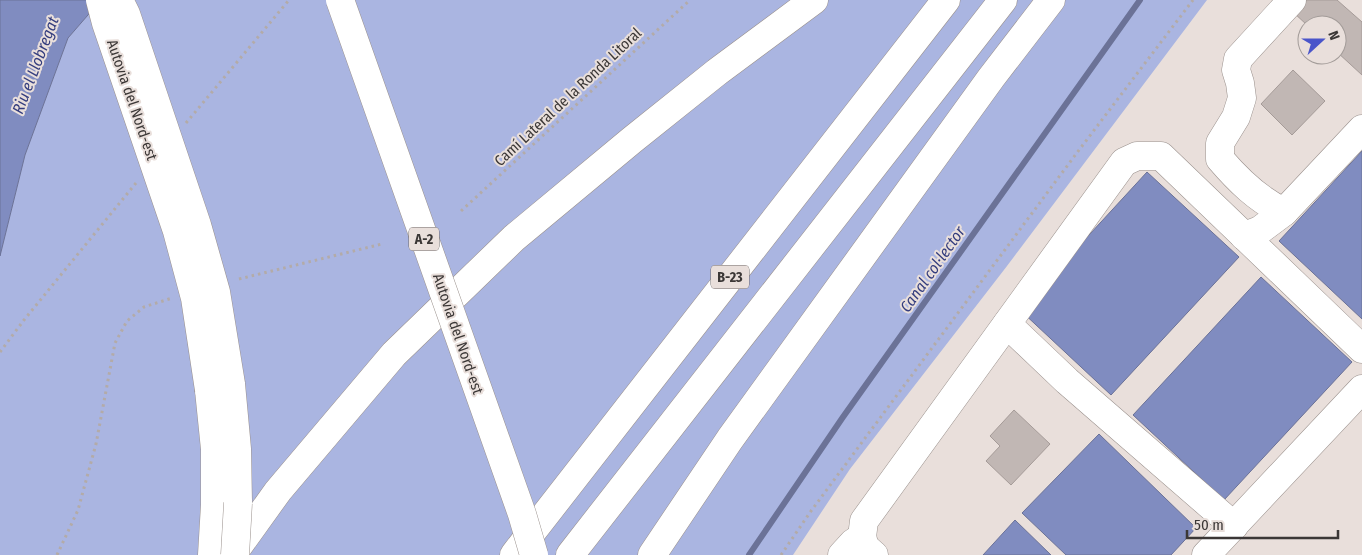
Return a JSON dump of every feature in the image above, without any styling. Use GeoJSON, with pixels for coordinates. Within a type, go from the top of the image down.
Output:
{"type":"FeatureCollection","features":[{"type":"Feature","properties":{"kind":"main road","name":"Autovia del Nord-est"},"geometry":{"type":"LineString","coordinates":[[100,0],[106,23],[177,231],[220,387]]}},
{"type":"Feature","properties":{"kind":"main road"},"geometry":{"type":"LineString","coordinates":[[119,0],[126,14],[197,225],[216,292],[220,387],[237,449],[226,504],[212,555]]}},
{"type":"Feature","properties":{"kind":"main road","name":"Autovia del Nord-est"},"geometry":{"type":"LineString","coordinates":[[340,0],[522,514],[534,555]]}},
{"type":"Feature","properties":{"kind":"main road"},"geometry":{"type":"LineString","coordinates":[[233,555],[278,491],[394,354],[507,245],[632,140],[814,0]]}},
{"type":"Feature","properties":{"kind":"main road","name":"B-23"},"geometry":{"type":"LineString","coordinates":[[514,555],[946,0]]}},
{"type":"Feature","properties":{"kind":"main road","name":"B-23"},"geometry":{"type":"LineString","coordinates":[[570,555],[1003,0]]}},
{"type":"Feature","properties":{"kind":"main road"},"geometry":{"type":"LineString","coordinates":[[652,555],[730,439],[991,78],[1051,0]]}},
{"type":"Feature","properties":{"kind":"main road"},"geometry":{"type":"LineString","coordinates":[[1284,212],[1270,206],[1238,180],[1220,159],[1220,143],[1236,116],[1242,98],[1236,70],[1238,59],[1292,0]]}},
{"type":"Feature","properties":{"kind":"main road"},"geometry":{"type":"LineString","coordinates":[[1244,236],[1260,230],[1284,212],[1362,129]]}},
{"type":"Feature","properties":{"kind":"main road"},"geometry":{"type":"LineString","coordinates":[[842,555],[853,543],[868,546],[864,521],[1124,162],[1138,156],[1160,156],[1181,174],[1362,349]]}},
{"type":"Feature","properties":{"kind":"main road"},"geometry":{"type":"LineString","coordinates":[[1007,324],[1067,381],[1234,526]]}},
{"type":"Feature","properties":{"kind":"main road"},"geometry":{"type":"LineString","coordinates":[[1206,555],[1362,390]]}},
{"type":"Feature","properties":{"kind":"main road"},"geometry":{"type":"LineString","coordinates":[[226,504],[233,555]]}},
{"type":"Feature","properties":{"kind":"path"},"geometry":{"type":"LineString","coordinates":[[190,118],[289,0]]}},
{"type":"Feature","properties":{"kind":"path","name":"Camí Lateral de la Ronda Litoral"},"geometry":{"type":"LineString","coordinates":[[461,211],[690,0]]}},
{"type":"Feature","properties":{"kind":"path"},"geometry":{"type":"LineString","coordinates":[[781,555],[811,511],[1076,154],[1193,0]]}},
{"type":"Feature","properties":{"kind":"path"},"geometry":{"type":"LineString","coordinates":[[0,352],[30,312],[138,180]]}},
{"type":"Feature","properties":{"kind":"path"},"geometry":{"type":"LineString","coordinates":[[239,279],[382,244]]}},
{"type":"Feature","properties":{"kind":"path"},"geometry":{"type":"LineString","coordinates":[[57,555],[78,510],[86,482],[96,444],[115,343],[127,321],[144,307],[172,297]]}},
{"type":"Feature","properties":{"kind":"shaded area"},"geometry":{"type":"Polygon","coordinates":[[[101,0],[1207,0],[1007,266],[850,469],[793,555],[0,555],[0,256],[25,155],[68,38],[101,0]]]}},
{"type":"Feature","properties":{"kind":"water","name":"Riu el Llobregat"},"geometry":{"type":"Polygon","coordinates":[[[0,0],[101,0],[68,38],[25,155],[0,256],[0,0]]]}},
{"type":"Feature","properties":{"kind":"water"},"geometry":{"type":"Polygon","coordinates":[[[1362,151],[1362,319],[1279,241],[1362,151]]]}},
{"type":"Feature","properties":{"kind":"water"},"geometry":{"type":"Polygon","coordinates":[[[1147,172],[1239,257],[1111,395],[1020,310],[1147,172]]]}},
{"type":"Feature","properties":{"kind":"water"},"geometry":{"type":"Polygon","coordinates":[[[1261,277],[1352,362],[1224,500],[1133,415],[1261,277]]]}},
{"type":"Feature","properties":{"kind":"water"},"geometry":{"type":"Polygon","coordinates":[[[1099,434],[1196,528],[1171,555],[1066,555],[1022,513],[1099,434]]]}},
{"type":"Feature","properties":{"kind":"water"},"geometry":{"type":"Polygon","coordinates":[[[1015,520],[1051,555],[983,555],[1015,520]]]}},
{"type":"Feature","properties":{"kind":"building"},"geometry":{"type":"Polygon","coordinates":[[[1303,0],[1337,0],[1362,22],[1362,75],[1347,61],[1347,15],[1297,16],[1293,12],[1303,0]]]}},
{"type":"Feature","properties":{"kind":"building"},"geometry":{"type":"Polygon","coordinates":[[[1293,70],[1325,101],[1292,135],[1261,104],[1293,70]]]}},
{"type":"Feature","properties":{"kind":"building"},"geometry":{"type":"Polygon","coordinates":[[[1014,410],[1050,444],[1011,485],[986,461],[1000,446],[990,436],[1014,410]]]}},
{"type":"Feature","properties":{"kind":"waterway","name":"Canal col·lector"},"geometry":{"type":"LineString","coordinates":[[749,555],[843,417],[1140,0]]}}]}
